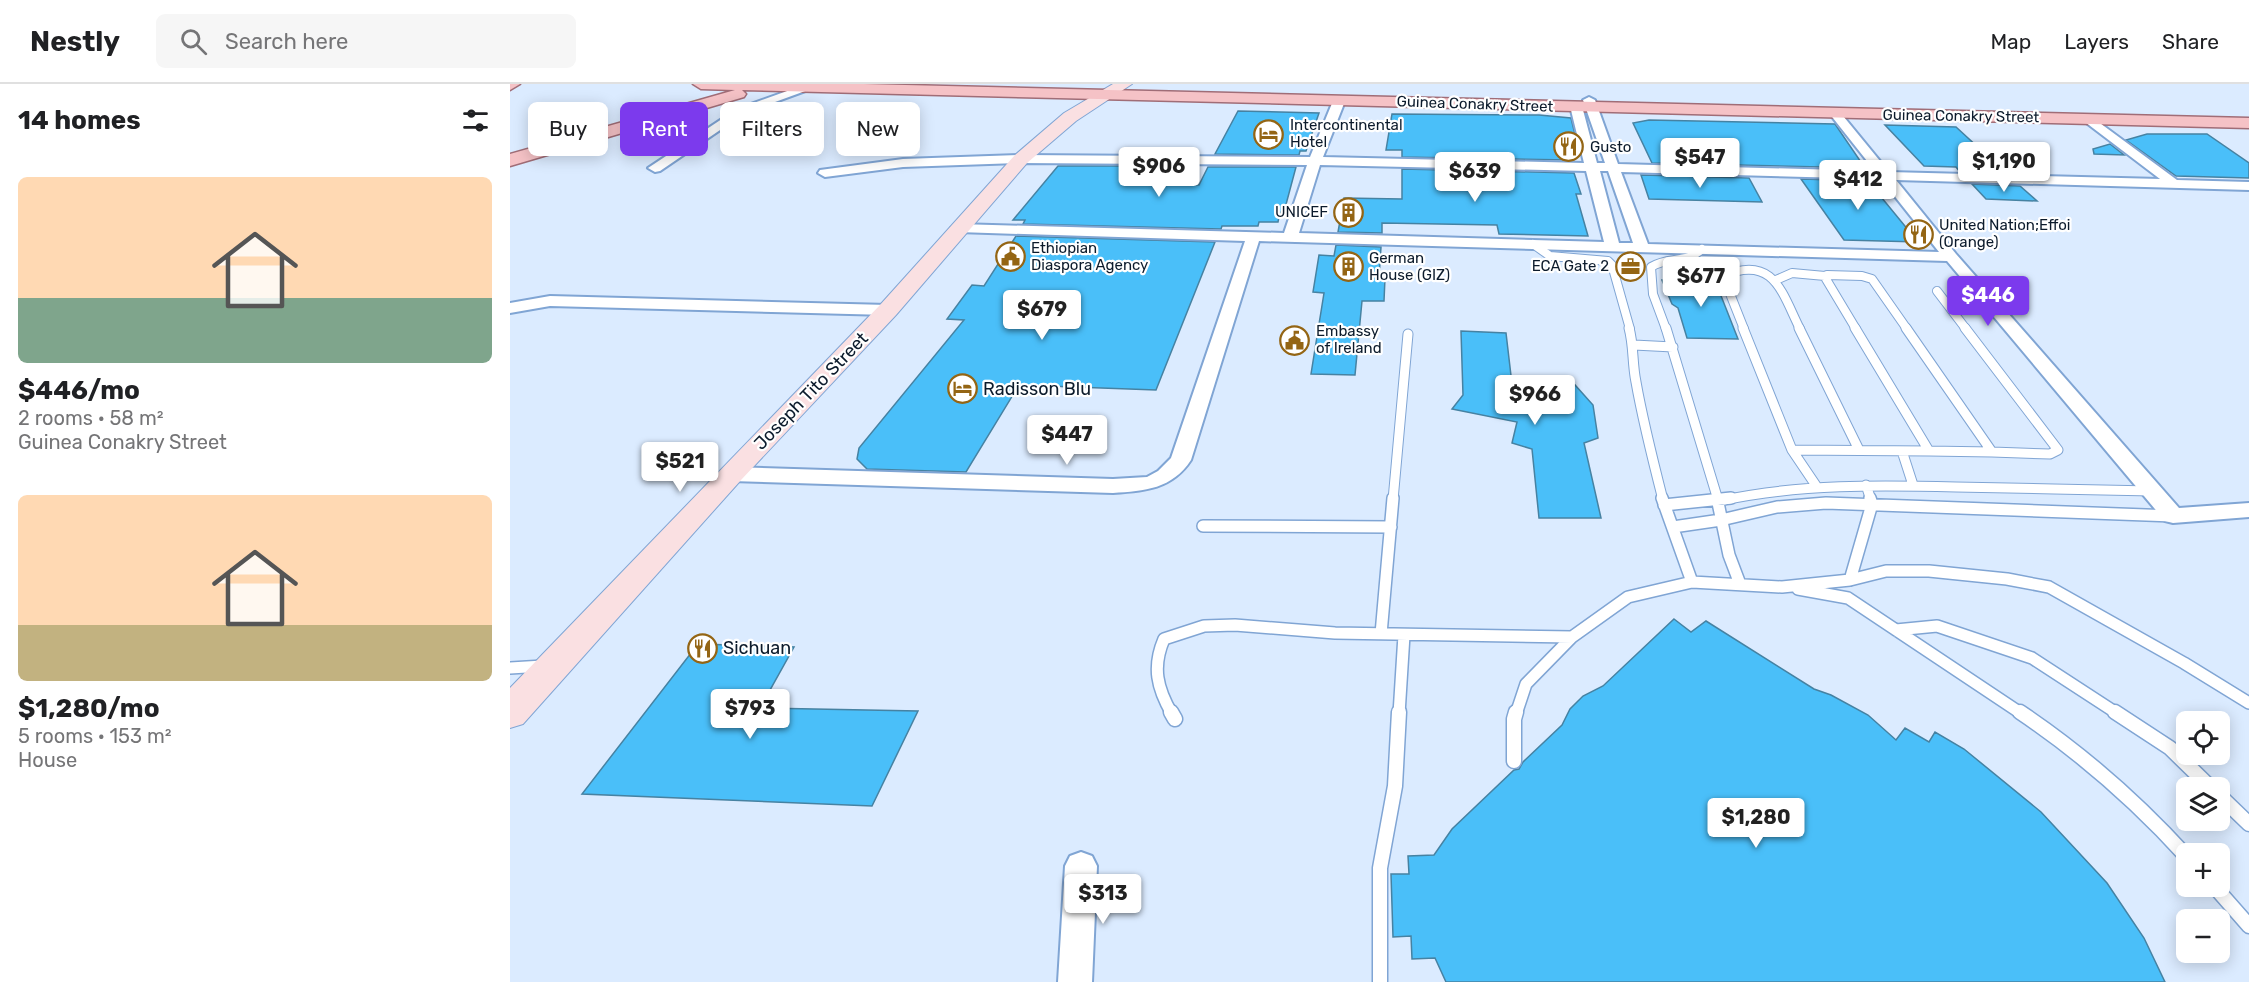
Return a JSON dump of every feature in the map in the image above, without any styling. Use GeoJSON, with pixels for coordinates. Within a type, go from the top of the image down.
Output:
{"type":"FeatureCollection","features":[{"type":"Feature","properties":{"kind":"main road","name":"Guinea Conakry Street"},"geometry":{"type":"LineString","coordinates":[[700,84],[1113,90],[1339,101],[1413,99]]}},
{"type":"Feature","properties":{"kind":"main road","name":"Guinea Conakry Street"},"geometry":{"type":"LineString","coordinates":[[911,84],[1582,104],[2215,119],[2249,123]]}},
{"type":"Feature","properties":{"kind":"main road"},"geometry":{"type":"LineString","coordinates":[[510,151],[743,85]]}},
{"type":"Feature","properties":{"kind":"main road"},"geometry":{"type":"LineString","coordinates":[[510,160],[770,85]]}},
{"type":"Feature","properties":{"kind":"main road","name":"Joseph Tito Street"},"geometry":{"type":"LineString","coordinates":[[510,713],[731,474],[888,310],[1021,159],[1070,117],[1113,90]]}},
{"type":"Feature","properties":{"kind":"main road","name":"Guinea Conakry Street"},"geometry":{"type":"LineString","coordinates":[[1779,108],[1835,113],[2089,119],[2215,119],[2249,116]]}},
{"type":"Feature","properties":{"kind":"street"},"geometry":{"type":"LineString","coordinates":[[655,168],[741,111],[804,87]]}},
{"type":"Feature","properties":{"kind":"street"},"geometry":{"type":"LineString","coordinates":[[1290,237],[1315,161],[1339,101]]}},
{"type":"Feature","properties":{"kind":"street"},"geometry":{"type":"LineString","coordinates":[[1582,104],[1613,247]]}},
{"type":"Feature","properties":{"kind":"street"},"geometry":{"type":"LineString","coordinates":[[1582,104],[1614,168],[1642,248]]}},
{"type":"Feature","properties":{"kind":"street"},"geometry":{"type":"LineString","coordinates":[[1835,113],[1951,257],[2173,516],[2249,510]]}},
{"type":"Feature","properties":{"kind":"street"},"geometry":{"type":"LineString","coordinates":[[2089,119],[2174,184]]}},
{"type":"Feature","properties":{"kind":"street"},"geometry":{"type":"LineString","coordinates":[[825,173],[903,163],[1021,159],[1315,161],[2249,186]]}},
{"type":"Feature","properties":{"kind":"street"},"geometry":{"type":"LineString","coordinates":[[958,228],[1951,257]]}},
{"type":"Feature","properties":{"kind":"street"},"geometry":{"type":"LineString","coordinates":[[731,474],[1113,486],[1150,484],[1169,475],[1180,460],[1254,235]]}},
{"type":"Feature","properties":{"kind":"street"},"geometry":{"type":"LineString","coordinates":[[511,305],[579,301],[888,310]]}},
{"type":"Feature","properties":{"kind":"street"},"geometry":{"type":"LineString","coordinates":[[1075,982],[1081,866]]}},
{"type":"Feature","properties":{"kind":"lane"},"geometry":{"type":"LineString","coordinates":[[1533,244],[1550,256],[1608,261],[1612,265],[1634,345],[1632,361],[1640,405],[1664,504],[1692,582]]}},
{"type":"Feature","properties":{"kind":"lane"},"geometry":{"type":"LineString","coordinates":[[1701,249],[1695,257],[1690,259],[1655,263],[1651,267],[1653,294],[1673,346],[1718,501],[1729,555],[1740,584]]}},
{"type":"Feature","properties":{"kind":"lane"},"geometry":{"type":"LineString","coordinates":[[1817,487],[1792,450],[1722,279],[1725,274],[1747,271],[1767,274],[1776,280],[1858,450]]}},
{"type":"Feature","properties":{"kind":"lane"},"geometry":{"type":"LineString","coordinates":[[1776,280],[1782,275],[1810,273],[1825,276],[1862,276],[1872,279],[1992,452]]}},
{"type":"Feature","properties":{"kind":"lane"},"geometry":{"type":"LineString","coordinates":[[1825,276],[1929,451]]}},
{"type":"Feature","properties":{"kind":"lane"},"geometry":{"type":"LineString","coordinates":[[1792,450],[2056,453],[2058,450],[1937,291]]}},
{"type":"Feature","properties":{"kind":"lane"},"geometry":{"type":"LineString","coordinates":[[1382,634],[1408,334]]}},
{"type":"Feature","properties":{"kind":"lane"},"geometry":{"type":"LineString","coordinates":[[1634,345],[1673,346]]}},
{"type":"Feature","properties":{"kind":"lane"},"geometry":{"type":"LineString","coordinates":[[1902,451],[1913,485]]}},
{"type":"Feature","properties":{"kind":"lane"},"geometry":{"type":"LineString","coordinates":[[1664,504],[1718,501],[1752,494],[1817,487],[1866,485],[2152,491]]}},
{"type":"Feature","properties":{"kind":"lane"},"geometry":{"type":"LineString","coordinates":[[1850,580],[1872,504],[1866,485]]}},
{"type":"Feature","properties":{"kind":"lane"},"geometry":{"type":"LineString","coordinates":[[1673,527],[1721,520],[1777,507],[1826,503],[2173,516]]}},
{"type":"Feature","properties":{"kind":"lane"},"geometry":{"type":"LineString","coordinates":[[1203,526],[1391,527]]}},
{"type":"Feature","properties":{"kind":"lane"},"geometry":{"type":"LineString","coordinates":[[1782,587],[1850,580],[1886,572],[1929,570],[2007,579],[2049,587],[2184,663],[2249,703]]}},
{"type":"Feature","properties":{"kind":"lane"},"geometry":{"type":"LineString","coordinates":[[1514,761],[1514,719],[1526,684],[1572,637],[1628,597],[1692,582],[1782,587],[1848,598],[2067,744],[2159,826],[2176,845]]}},
{"type":"Feature","properties":{"kind":"lane"},"geometry":{"type":"LineString","coordinates":[[1175,718],[1161,695],[1155,674],[1157,653],[1164,639],[1204,626],[1235,625],[1404,635],[1572,637]]}},
{"type":"Feature","properties":{"kind":"lane"},"geometry":{"type":"LineString","coordinates":[[1896,630],[1936,626],[1969,635],[2032,658],[2170,748],[2200,777]]}},
{"type":"Feature","properties":{"kind":"lane"},"geometry":{"type":"LineString","coordinates":[[1380,982],[1380,868],[1395,786],[1404,635]]}},
{"type":"Feature","properties":{"kind":"lane"},"geometry":{"type":"LineString","coordinates":[[510,668],[553,666]]}},
{"type":"Feature","properties":{"kind":"lane"},"geometry":{"type":"LineString","coordinates":[[2230,806],[2249,824]]}},
{"type":"Feature","properties":{"kind":"lane"},"geometry":{"type":"LineString","coordinates":[[2224,897],[2249,926]]}},
{"type":"Feature","properties":{"kind":"building","name":"Intercontinental Hotel"},"geometry":{"type":"Polygon","coordinates":[[[1238,111],[1319,113],[1306,151],[1300,151],[1299,155],[1215,154],[1238,111]]]}},
{"type":"Feature","properties":{"kind":"building"},"geometry":{"type":"Polygon","coordinates":[[[1392,114],[1539,115],[1571,118],[1580,155],[1568,155],[1570,160],[1402,157],[1402,150],[1386,150],[1392,114]]]}},
{"type":"Feature","properties":{"kind":"building"},"geometry":{"type":"Polygon","coordinates":[[[1649,120],[1835,124],[1865,168],[1652,163],[1633,123],[1649,120]]]}},
{"type":"Feature","properties":{"kind":"building"},"geometry":{"type":"Polygon","coordinates":[[[1885,125],[1956,127],[2006,173],[1960,172],[1956,167],[1924,166],[1885,125]]]}},
{"type":"Feature","properties":{"kind":"building"},"geometry":{"type":"Polygon","coordinates":[[[2147,134],[2207,134],[2249,163],[2249,178],[2176,176],[2126,140],[2147,134]]]}},
{"type":"Feature","properties":{"kind":"building"},"geometry":{"type":"Polygon","coordinates":[[[2110,144],[2124,155],[2094,154],[2093,149],[2110,144]]]}},
{"type":"Feature","properties":{"kind":"building"},"geometry":{"type":"Polygon","coordinates":[[[1058,166],[1159,166],[1149,183],[1199,185],[1208,167],[1296,167],[1284,212],[1280,212],[1278,222],[1259,222],[1258,226],[1222,226],[1221,229],[1023,224],[1025,220],[1013,220],[1058,166]]]}},
{"type":"Feature","properties":{"kind":"building"},"geometry":{"type":"Polygon","coordinates":[[[1402,169],[1574,173],[1581,194],[1576,194],[1588,236],[1499,234],[1497,225],[1382,223],[1382,233],[1338,232],[1344,198],[1402,199],[1402,169]]]}},
{"type":"Feature","properties":{"kind":"building"},"geometry":{"type":"Polygon","coordinates":[[[1641,175],[1749,178],[1762,202],[1649,199],[1641,175]]]}},
{"type":"Feature","properties":{"kind":"building"},"geometry":{"type":"Polygon","coordinates":[[[1801,179],[1868,181],[1918,242],[1844,240],[1801,179]]]}},
{"type":"Feature","properties":{"kind":"building"},"geometry":{"type":"Polygon","coordinates":[[[1972,184],[2020,186],[2037,201],[1986,199],[1972,184]]]}},
{"type":"Feature","properties":{"kind":"building"},"geometry":{"type":"Polygon","coordinates":[[[1016,236],[1215,242],[1156,390],[1019,385],[966,472],[867,469],[857,459],[859,448],[964,320],[947,319],[972,285],[984,286],[1016,236]]]}},
{"type":"Feature","properties":{"kind":"building"},"geometry":{"type":"Polygon","coordinates":[[[1336,245],[1381,247],[1379,278],[1385,278],[1384,301],[1362,301],[1355,375],[1311,374],[1324,293],[1313,292],[1319,255],[1334,256],[1336,245]]]}},
{"type":"Feature","properties":{"kind":"building"},"geometry":{"type":"Polygon","coordinates":[[[1686,277],[1714,278],[1738,339],[1687,338],[1678,308],[1672,304],[1662,280],[1677,281],[1686,277]]]}},
{"type":"Feature","properties":{"kind":"building"},"geometry":{"type":"Polygon","coordinates":[[[1461,331],[1506,333],[1512,384],[1526,385],[1527,403],[1575,385],[1593,405],[1598,438],[1584,443],[1601,518],[1539,518],[1532,449],[1512,443],[1517,422],[1452,409],[1463,395],[1461,331]]]}},
{"type":"Feature","properties":{"kind":"building"},"geometry":{"type":"Polygon","coordinates":[[[1674,619],[1691,632],[1706,621],[1814,689],[1831,695],[1868,715],[1896,740],[1905,728],[1929,742],[1935,732],[1964,749],[2041,812],[2107,883],[2144,938],[2165,982],[1446,982],[1435,958],[1412,959],[1411,936],[1393,937],[1391,874],[1409,874],[1408,856],[1434,855],[1452,829],[1514,770],[1519,769],[1523,762],[1562,725],[1570,709],[1583,696],[1603,686],[1674,619]]]}},
{"type":"Feature","properties":{"kind":"building"},"geometry":{"type":"Polygon","coordinates":[[[698,644],[794,647],[760,708],[918,711],[872,806],[582,794],[698,644]]]}},
{"type":"Feature","properties":{"kind":"place","name":"Intercontinental Hotel"},"geometry":{"type":"Point","coordinates":[1269,134]}},
{"type":"Feature","properties":{"kind":"place","name":"Gusto"},"geometry":{"type":"Point","coordinates":[1569,147]}},
{"type":"Feature","properties":{"kind":"place","name":"UNICEF"},"geometry":{"type":"Point","coordinates":[1349,212]}},
{"type":"Feature","properties":{"kind":"place","name":"United Nation;Effoi (Orange)"},"geometry":{"type":"Point","coordinates":[1918,234]}},
{"type":"Feature","properties":{"kind":"place","name":"Ethiopian Diaspora Agency"},"geometry":{"type":"Point","coordinates":[1010,257]}},
{"type":"Feature","properties":{"kind":"place","name":"ECA Gate 2"},"geometry":{"type":"Point","coordinates":[1630,266]}},
{"type":"Feature","properties":{"kind":"place","name":"German House (GIZ)"},"geometry":{"type":"Point","coordinates":[1348,267]}},
{"type":"Feature","properties":{"kind":"place","name":"Embassy of Ireland"},"geometry":{"type":"Point","coordinates":[1295,340]}},
{"type":"Feature","properties":{"kind":"place","name":"Radisson Blu"},"geometry":{"type":"Point","coordinates":[962,389]}},
{"type":"Feature","properties":{"kind":"place","name":"Sichuan"},"geometry":{"type":"Point","coordinates":[702,648]}}]}
